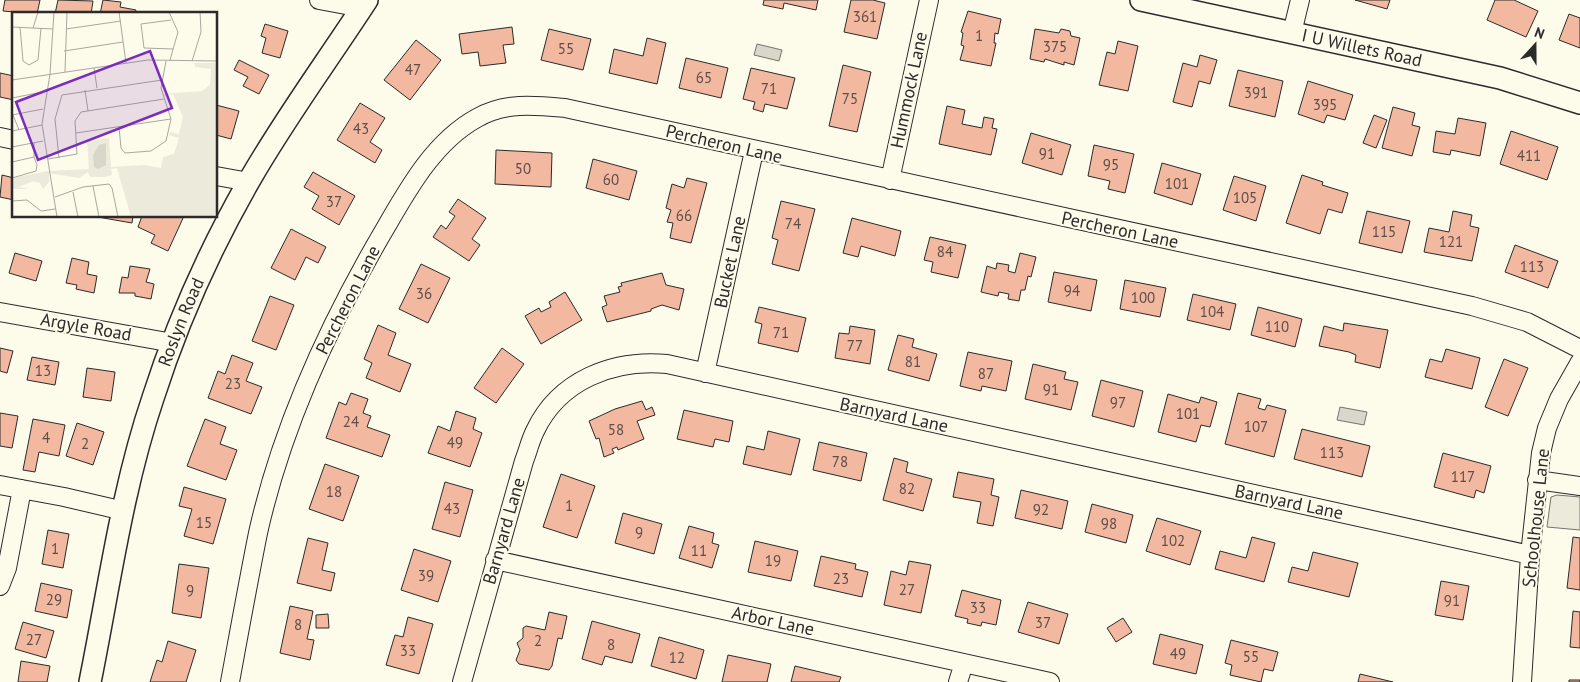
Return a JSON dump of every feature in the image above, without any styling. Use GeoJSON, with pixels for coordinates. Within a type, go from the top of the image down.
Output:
{"type":"FeatureCollection","features":[{"type":"Feature","properties":{"kind":"main road","name":"I U Willets Road"},"geometry":{"type":"LineString","coordinates":[[1141,0],[1522,84],[1580,103]]}},
{"type":"Feature","properties":{"kind":"main road","name":"Roslyn Road"},"geometry":{"type":"LineString","coordinates":[[90,682],[124,511],[152,399],[173,343],[208,262],[249,182],[277,135],[364,4]]}},
{"type":"Feature","properties":{"kind":"street"},"geometry":{"type":"LineString","coordinates":[[319,0],[364,4]]}},
{"type":"Feature","properties":{"kind":"street","name":"Hummock Lane"},"geometry":{"type":"LineString","coordinates":[[890,180],[929,0]]}},
{"type":"Feature","properties":{"kind":"street"},"geometry":{"type":"LineString","coordinates":[[1292,33],[1300,0]]}},
{"type":"Feature","properties":{"kind":"street","name":"Percheron Lane"},"geometry":{"type":"LineString","coordinates":[[230,682],[259,532],[277,468],[299,403],[330,329],[362,267],[400,202],[440,146],[477,118],[500,108],[525,104],[565,108],[754,151],[1472,306],[1533,324],[1580,349]]}},
{"type":"Feature","properties":{"kind":"street","name":"Bucket Lane"},"geometry":{"type":"LineString","coordinates":[[705,373],[754,151]]}},
{"type":"Feature","properties":{"kind":"street"},"geometry":{"type":"LineString","coordinates":[[218,176],[249,182]]}},
{"type":"Feature","properties":{"kind":"street","name":"Argyle Road"},"geometry":{"type":"LineString","coordinates":[[0,312],[173,343]]}},
{"type":"Feature","properties":{"kind":"street","name":"Schoolhouse Lane"},"geometry":{"type":"LineString","coordinates":[[1522,682],[1536,480],[1547,428],[1562,392],[1580,362]]}},
{"type":"Feature","properties":{"kind":"street","name":"Barnyard Lane"},"geometry":{"type":"LineString","coordinates":[[462,682],[495,560],[535,431],[549,409],[564,394],[599,371],[628,363],[667,364],[1530,555]]}},
{"type":"Feature","properties":{"kind":"street"},"geometry":{"type":"LineString","coordinates":[[1536,480],[1580,486]]}},
{"type":"Feature","properties":{"kind":"street"},"geometry":{"type":"LineString","coordinates":[[0,486],[124,511]]}},
{"type":"Feature","properties":{"kind":"street"},"geometry":{"type":"LineString","coordinates":[[0,586],[7,568],[22,489]]}},
{"type":"Feature","properties":{"kind":"street","name":"Arbor Lane"},"geometry":{"type":"LineString","coordinates":[[495,560],[1050,682]]}},
{"type":"Feature","properties":{"kind":"street"},"geometry":{"type":"LineString","coordinates":[[958,682],[964,663]]}},
{"type":"Feature","properties":{"kind":"shaded area"},"geometry":{"type":"Polygon","coordinates":[[[757,44],[782,50],[779,61],[754,55],[757,44]]]}},
{"type":"Feature","properties":{"kind":"shaded area"},"geometry":{"type":"Polygon","coordinates":[[[1340,407],[1367,412],[1364,425],[1337,420],[1340,407]]]}},
{"type":"Feature","properties":{"kind":"shaded area"},"geometry":{"type":"Polygon","coordinates":[[[1557,495],[1580,497],[1580,530],[1547,527],[1551,497],[1557,495]]]}},
{"type":"Feature","properties":{"kind":"building"},"geometry":{"type":"Polygon","coordinates":[[[5,0],[40,0],[37,12],[3,11],[5,0]]]}},
{"type":"Feature","properties":{"kind":"building"},"geometry":{"type":"Polygon","coordinates":[[[58,0],[93,1],[91,12],[55,12],[58,0]]]}},
{"type":"Feature","properties":{"kind":"building"},"geometry":{"type":"Polygon","coordinates":[[[103,0],[121,2],[120,7],[136,10],[136,12],[100,12],[103,0]]]}},
{"type":"Feature","properties":{"kind":"building"},"geometry":{"type":"Polygon","coordinates":[[[764,0],[818,0],[816,10],[784,3],[783,9],[763,5],[764,0]]]}},
{"type":"Feature","properties":{"kind":"building"},"geometry":{"type":"Polygon","coordinates":[[[851,0],[873,0],[885,3],[877,39],[844,32],[851,0]]]}},
{"type":"Feature","properties":{"kind":"building"},"geometry":{"type":"Polygon","coordinates":[[[1355,0],[1390,0],[1387,9],[1355,0]]]}},
{"type":"Feature","properties":{"kind":"building"},"geometry":{"type":"Polygon","coordinates":[[[1495,0],[1514,0],[1538,11],[1526,37],[1487,20],[1495,0]]]}},
{"type":"Feature","properties":{"kind":"building"},"geometry":{"type":"Polygon","coordinates":[[[968,11],[1001,19],[998,34],[995,33],[994,43],[996,43],[991,66],[960,60],[964,46],[961,45],[963,33],[961,32],[968,11]]]}},
{"type":"Feature","properties":{"kind":"building"},"geometry":{"type":"Polygon","coordinates":[[[1569,14],[1580,18],[1580,48],[1559,40],[1569,14]]]}},
{"type":"Feature","properties":{"kind":"building"},"geometry":{"type":"Polygon","coordinates":[[[265,24],[288,31],[280,58],[262,53],[266,38],[261,36],[265,24]]]}},
{"type":"Feature","properties":{"kind":"building"},"geometry":{"type":"Polygon","coordinates":[[[512,27],[514,44],[503,45],[506,63],[480,66],[478,52],[462,54],[459,34],[512,27]]]}},
{"type":"Feature","properties":{"kind":"building"},"geometry":{"type":"Polygon","coordinates":[[[549,29],[591,39],[583,70],[541,60],[549,29]]]}},
{"type":"Feature","properties":{"kind":"building"},"geometry":{"type":"Polygon","coordinates":[[[1035,29],[1059,33],[1061,29],[1070,31],[1071,36],[1080,38],[1074,65],[1064,62],[1064,65],[1045,59],[1044,62],[1030,59],[1035,29]]]}},
{"type":"Feature","properties":{"kind":"building"},"geometry":{"type":"Polygon","coordinates":[[[647,38],[666,43],[657,84],[609,73],[614,49],[643,56],[647,38]]]}},
{"type":"Feature","properties":{"kind":"building"},"geometry":{"type":"Polygon","coordinates":[[[416,40],[441,60],[410,100],[384,80],[416,40]]]}},
{"type":"Feature","properties":{"kind":"building"},"geometry":{"type":"Polygon","coordinates":[[[1118,41],[1138,46],[1128,91],[1099,85],[1107,52],[1115,54],[1118,41]]]}},
{"type":"Feature","properties":{"kind":"building"},"geometry":{"type":"Polygon","coordinates":[[[1200,55],[1217,60],[1210,84],[1199,81],[1192,107],[1173,102],[1183,63],[1197,67],[1200,55]]]}},
{"type":"Feature","properties":{"kind":"building"},"geometry":{"type":"Polygon","coordinates":[[[686,58],[728,68],[721,98],[679,88],[686,58]]]}},
{"type":"Feature","properties":{"kind":"building"},"geometry":{"type":"Polygon","coordinates":[[[239,60],[269,75],[259,94],[243,86],[248,77],[234,70],[239,60]]]}},
{"type":"Feature","properties":{"kind":"building"},"geometry":{"type":"Polygon","coordinates":[[[843,65],[871,72],[857,132],[829,126],[843,65]]]}},
{"type":"Feature","properties":{"kind":"building"},"geometry":{"type":"Polygon","coordinates":[[[751,68],[795,78],[787,109],[765,104],[763,112],[753,109],[755,102],[743,99],[751,68]]]}},
{"type":"Feature","properties":{"kind":"building"},"geometry":{"type":"Polygon","coordinates":[[[1238,70],[1283,81],[1275,117],[1229,106],[1238,70]]]}},
{"type":"Feature","properties":{"kind":"building"},"geometry":{"type":"Polygon","coordinates":[[[0,73],[12,76],[12,100],[0,97],[0,73]]]}},
{"type":"Feature","properties":{"kind":"building"},"geometry":{"type":"Polygon","coordinates":[[[1308,81],[1353,95],[1345,120],[1327,115],[1324,123],[1298,114],[1308,81]]]}},
{"type":"Feature","properties":{"kind":"building"},"geometry":{"type":"Polygon","coordinates":[[[360,103],[385,118],[370,142],[382,150],[375,163],[337,140],[360,103]]]}},
{"type":"Feature","properties":{"kind":"building"},"geometry":{"type":"Polygon","coordinates":[[[218,106],[239,111],[231,139],[218,136],[218,106]]]}},
{"type":"Feature","properties":{"kind":"building"},"geometry":{"type":"Polygon","coordinates":[[[947,106],[965,110],[962,124],[982,128],[984,117],[994,119],[992,128],[997,129],[991,155],[939,144],[947,106]]]}},
{"type":"Feature","properties":{"kind":"building"},"geometry":{"type":"Polygon","coordinates":[[[1393,107],[1415,113],[1412,125],[1420,127],[1412,156],[1382,148],[1393,107]]]}},
{"type":"Feature","properties":{"kind":"building"},"geometry":{"type":"Polygon","coordinates":[[[1374,115],[1387,120],[1376,148],[1363,143],[1374,115]]]}},
{"type":"Feature","properties":{"kind":"building"},"geometry":{"type":"Polygon","coordinates":[[[1458,118],[1486,123],[1480,156],[1451,150],[1450,155],[1433,152],[1436,131],[1455,134],[1458,118]]]}},
{"type":"Feature","properties":{"kind":"building"},"geometry":{"type":"Polygon","coordinates":[[[1511,131],[1558,147],[1547,180],[1500,164],[1511,131]]]}},
{"type":"Feature","properties":{"kind":"building"},"geometry":{"type":"Polygon","coordinates":[[[1031,133],[1071,145],[1062,175],[1022,163],[1031,133]]]}},
{"type":"Feature","properties":{"kind":"building"},"geometry":{"type":"Polygon","coordinates":[[[1094,145],[1134,154],[1125,193],[1108,189],[1110,181],[1088,176],[1094,145]]]}},
{"type":"Feature","properties":{"kind":"building"},"geometry":{"type":"Polygon","coordinates":[[[496,150],[552,153],[551,187],[495,184],[496,150]]]}},
{"type":"Feature","properties":{"kind":"building"},"geometry":{"type":"Polygon","coordinates":[[[593,159],[637,171],[629,200],[586,188],[593,159]]]}},
{"type":"Feature","properties":{"kind":"building"},"geometry":{"type":"Polygon","coordinates":[[[1162,163],[1201,174],[1192,205],[1154,193],[1162,163]]]}},
{"type":"Feature","properties":{"kind":"building"},"geometry":{"type":"Polygon","coordinates":[[[313,172],[355,196],[339,225],[312,209],[319,196],[304,187],[313,172]]]}},
{"type":"Feature","properties":{"kind":"building"},"geometry":{"type":"Polygon","coordinates":[[[2,175],[12,178],[12,200],[0,197],[2,175]]]}},
{"type":"Feature","properties":{"kind":"building"},"geometry":{"type":"Polygon","coordinates":[[[1302,175],[1323,182],[1322,185],[1348,193],[1342,213],[1328,209],[1320,234],[1286,223],[1302,175]]]}},
{"type":"Feature","properties":{"kind":"building"},"geometry":{"type":"Polygon","coordinates":[[[1234,176],[1266,186],[1256,221],[1223,210],[1234,176]]]}},
{"type":"Feature","properties":{"kind":"building"},"geometry":{"type":"Polygon","coordinates":[[[687,178],[707,183],[691,243],[670,238],[673,223],[667,222],[671,210],[666,208],[672,184],[684,188],[687,178]]]}},
{"type":"Feature","properties":{"kind":"building"},"geometry":{"type":"Polygon","coordinates":[[[458,199],[486,218],[472,239],[480,245],[469,261],[433,237],[441,225],[446,229],[455,216],[449,212],[458,199]]]}},
{"type":"Feature","properties":{"kind":"building"},"geometry":{"type":"Polygon","coordinates":[[[781,201],[815,209],[799,271],[772,264],[778,240],[772,238],[781,201]]]}},
{"type":"Feature","properties":{"kind":"building"},"geometry":{"type":"Polygon","coordinates":[[[1367,211],[1410,221],[1402,253],[1359,243],[1367,211]]]}},
{"type":"Feature","properties":{"kind":"building"},"geometry":{"type":"Polygon","coordinates":[[[1453,211],[1472,215],[1470,226],[1479,228],[1472,261],[1424,252],[1429,228],[1449,232],[1453,211]]]}},
{"type":"Feature","properties":{"kind":"building"},"geometry":{"type":"Polygon","coordinates":[[[103,218],[133,218],[132,223],[103,218]]]}},
{"type":"Feature","properties":{"kind":"building"},"geometry":{"type":"Polygon","coordinates":[[[141,218],[183,218],[168,251],[151,243],[155,235],[138,227],[141,218]]]}},
{"type":"Feature","properties":{"kind":"building"},"geometry":{"type":"Polygon","coordinates":[[[852,218],[901,231],[895,256],[861,246],[858,257],[843,253],[852,218]]]}},
{"type":"Feature","properties":{"kind":"building"},"geometry":{"type":"Polygon","coordinates":[[[291,229],[326,247],[318,263],[306,257],[295,280],[271,268],[291,229]]]}},
{"type":"Feature","properties":{"kind":"building"},"geometry":{"type":"Polygon","coordinates":[[[930,237],[966,245],[958,278],[931,272],[933,262],[924,260],[930,237]]]}},
{"type":"Feature","properties":{"kind":"building"},"geometry":{"type":"Polygon","coordinates":[[[1515,245],[1558,261],[1548,288],[1505,272],[1515,245]]]}},
{"type":"Feature","properties":{"kind":"building"},"geometry":{"type":"Polygon","coordinates":[[[15,253],[42,261],[36,281],[9,273],[15,253]]]}},
{"type":"Feature","properties":{"kind":"building"},"geometry":{"type":"Polygon","coordinates":[[[1020,253],[1036,257],[1031,277],[1028,276],[1025,290],[1021,290],[1019,301],[1008,299],[1009,294],[999,292],[998,296],[981,292],[987,266],[996,269],[997,263],[1009,265],[1008,271],[1015,273],[1020,253]]]}},
{"type":"Feature","properties":{"kind":"building"},"geometry":{"type":"Polygon","coordinates":[[[72,258],[89,262],[87,274],[97,276],[94,293],[76,289],[77,285],[66,283],[72,258]]]}},
{"type":"Feature","properties":{"kind":"building"},"geometry":{"type":"Polygon","coordinates":[[[421,264],[450,278],[428,323],[399,309],[421,264]]]}},
{"type":"Feature","properties":{"kind":"building"},"geometry":{"type":"Polygon","coordinates":[[[130,266],[150,269],[146,282],[154,284],[151,299],[135,296],[135,293],[119,293],[122,277],[128,278],[130,266]]]}},
{"type":"Feature","properties":{"kind":"building"},"geometry":{"type":"Polygon","coordinates":[[[1054,272],[1097,280],[1091,311],[1048,302],[1054,272]]]}},
{"type":"Feature","properties":{"kind":"building"},"geometry":{"type":"Polygon","coordinates":[[[662,273],[666,285],[684,289],[679,310],[662,305],[651,309],[651,311],[607,322],[602,307],[607,305],[604,296],[620,292],[618,287],[622,286],[621,283],[662,273]]]}},
{"type":"Feature","properties":{"kind":"building"},"geometry":{"type":"Polygon","coordinates":[[[1125,280],[1166,288],[1160,317],[1120,309],[1125,280]]]}},
{"type":"Feature","properties":{"kind":"building"},"geometry":{"type":"Polygon","coordinates":[[[565,292],[582,320],[541,344],[525,316],[539,308],[541,312],[551,307],[549,302],[565,292]]]}},
{"type":"Feature","properties":{"kind":"building"},"geometry":{"type":"Polygon","coordinates":[[[1193,294],[1236,304],[1230,330],[1187,320],[1193,294]]]}},
{"type":"Feature","properties":{"kind":"building"},"geometry":{"type":"Polygon","coordinates":[[[270,296],[294,305],[276,350],[252,341],[270,296]]]}},
{"type":"Feature","properties":{"kind":"building"},"geometry":{"type":"Polygon","coordinates":[[[759,307],[806,318],[798,352],[758,343],[762,324],[755,322],[759,307]]]}},
{"type":"Feature","properties":{"kind":"building"},"geometry":{"type":"Polygon","coordinates":[[[1258,307],[1302,319],[1295,347],[1251,335],[1258,307]]]}},
{"type":"Feature","properties":{"kind":"building"},"geometry":{"type":"Polygon","coordinates":[[[1344,323],[1388,330],[1380,368],[1355,362],[1356,355],[1349,352],[1319,346],[1324,326],[1343,331],[1344,323]]]}},
{"type":"Feature","properties":{"kind":"building"},"geometry":{"type":"Polygon","coordinates":[[[378,325],[396,333],[388,355],[411,364],[400,392],[366,378],[372,363],[364,359],[378,325]]]}},
{"type":"Feature","properties":{"kind":"building"},"geometry":{"type":"Polygon","coordinates":[[[850,326],[875,330],[870,364],[835,358],[839,333],[849,334],[850,326]]]}},
{"type":"Feature","properties":{"kind":"building"},"geometry":{"type":"Polygon","coordinates":[[[898,335],[914,339],[912,347],[937,354],[929,381],[888,370],[898,335]]]}},
{"type":"Feature","properties":{"kind":"building"},"geometry":{"type":"Polygon","coordinates":[[[0,348],[13,351],[7,373],[0,371],[0,348]]]}},
{"type":"Feature","properties":{"kind":"building"},"geometry":{"type":"Polygon","coordinates":[[[502,348],[524,364],[496,403],[474,388],[502,348]]]}},
{"type":"Feature","properties":{"kind":"building"},"geometry":{"type":"Polygon","coordinates":[[[1446,349],[1480,358],[1472,389],[1425,377],[1430,359],[1442,362],[1446,349]]]}},
{"type":"Feature","properties":{"kind":"building"},"geometry":{"type":"Polygon","coordinates":[[[968,352],[1012,361],[1006,391],[982,386],[981,391],[960,386],[968,352]]]}},
{"type":"Feature","properties":{"kind":"building"},"geometry":{"type":"Polygon","coordinates":[[[232,355],[253,363],[246,381],[262,387],[251,414],[208,398],[218,371],[225,374],[232,355]]]}},
{"type":"Feature","properties":{"kind":"building"},"geometry":{"type":"Polygon","coordinates":[[[32,357],[59,362],[55,385],[27,380],[32,357]]]}},
{"type":"Feature","properties":{"kind":"building"},"geometry":{"type":"Polygon","coordinates":[[[1504,359],[1528,368],[1508,416],[1485,407],[1504,359]]]}},
{"type":"Feature","properties":{"kind":"building"},"geometry":{"type":"Polygon","coordinates":[[[1033,364],[1066,372],[1064,379],[1078,382],[1071,410],[1025,399],[1033,364]]]}},
{"type":"Feature","properties":{"kind":"building"},"geometry":{"type":"Polygon","coordinates":[[[87,368],[115,372],[111,401],[83,397],[87,368]]]}},
{"type":"Feature","properties":{"kind":"building"},"geometry":{"type":"Polygon","coordinates":[[[1101,380],[1143,391],[1134,427],[1092,416],[1101,380]]]}},
{"type":"Feature","properties":{"kind":"building"},"geometry":{"type":"Polygon","coordinates":[[[351,393],[368,399],[363,413],[371,416],[367,427],[390,435],[382,457],[326,438],[339,402],[346,405],[351,393]]]}},
{"type":"Feature","properties":{"kind":"building"},"geometry":{"type":"Polygon","coordinates":[[[1238,393],[1261,399],[1258,408],[1265,410],[1267,405],[1286,410],[1274,457],[1225,444],[1238,393]]]}},
{"type":"Feature","properties":{"kind":"building"},"geometry":{"type":"Polygon","coordinates":[[[1168,394],[1199,403],[1201,397],[1217,402],[1210,427],[1201,425],[1196,442],[1158,432],[1168,394]]]}},
{"type":"Feature","properties":{"kind":"building"},"geometry":{"type":"Polygon","coordinates":[[[642,401],[646,410],[652,407],[655,415],[637,421],[644,439],[618,450],[617,447],[612,449],[614,453],[604,457],[599,438],[596,439],[589,421],[615,409],[642,401]]]}},
{"type":"Feature","properties":{"kind":"building"},"geometry":{"type":"Polygon","coordinates":[[[684,410],[733,421],[729,442],[715,439],[713,447],[677,439],[684,410]]]}},
{"type":"Feature","properties":{"kind":"building"},"geometry":{"type":"Polygon","coordinates":[[[456,411],[476,418],[473,429],[482,433],[470,467],[428,453],[438,426],[450,431],[456,411]]]}},
{"type":"Feature","properties":{"kind":"building"},"geometry":{"type":"Polygon","coordinates":[[[0,413],[18,416],[12,448],[0,446],[0,413]]]}},
{"type":"Feature","properties":{"kind":"building"},"geometry":{"type":"Polygon","coordinates":[[[33,419],[65,425],[59,456],[39,452],[35,472],[23,470],[33,419]]]}},
{"type":"Feature","properties":{"kind":"building"},"geometry":{"type":"Polygon","coordinates":[[[205,419],[226,427],[220,444],[237,450],[226,480],[187,466],[205,419]]]}},
{"type":"Feature","properties":{"kind":"building"},"geometry":{"type":"Polygon","coordinates":[[[77,423],[104,432],[93,465],[66,456],[77,423]]]}},
{"type":"Feature","properties":{"kind":"building"},"geometry":{"type":"Polygon","coordinates":[[[1302,429],[1370,446],[1362,477],[1294,459],[1302,429]]]}},
{"type":"Feature","properties":{"kind":"building"},"geometry":{"type":"Polygon","coordinates":[[[768,431],[800,439],[791,475],[743,464],[747,446],[764,450],[768,431]]]}},
{"type":"Feature","properties":{"kind":"building"},"geometry":{"type":"Polygon","coordinates":[[[819,442],[867,453],[861,481],[813,470],[819,442]]]}},
{"type":"Feature","properties":{"kind":"building"},"geometry":{"type":"Polygon","coordinates":[[[1443,453],[1491,466],[1484,493],[1476,490],[1474,498],[1434,487],[1443,453]]]}},
{"type":"Feature","properties":{"kind":"building"},"geometry":{"type":"Polygon","coordinates":[[[894,458],[908,462],[906,472],[932,479],[923,511],[883,500],[894,458]]]}},
{"type":"Feature","properties":{"kind":"building"},"geometry":{"type":"Polygon","coordinates":[[[325,464],[359,476],[343,521],[309,509],[325,464]]]}},
{"type":"Feature","properties":{"kind":"building"},"geometry":{"type":"Polygon","coordinates":[[[958,472],[994,479],[991,495],[999,497],[993,526],[977,523],[981,502],[953,497],[958,472]]]}},
{"type":"Feature","properties":{"kind":"building"},"geometry":{"type":"Polygon","coordinates":[[[561,474],[595,486],[577,538],[543,527],[561,474]]]}},
{"type":"Feature","properties":{"kind":"building"},"geometry":{"type":"Polygon","coordinates":[[[445,482],[473,490],[460,537],[432,529],[445,482]]]}},
{"type":"Feature","properties":{"kind":"building"},"geometry":{"type":"Polygon","coordinates":[[[184,487],[226,499],[213,544],[184,536],[192,509],[179,506],[184,487]]]}},
{"type":"Feature","properties":{"kind":"building"},"geometry":{"type":"Polygon","coordinates":[[[1021,490],[1068,501],[1062,529],[1015,518],[1021,490]]]}},
{"type":"Feature","properties":{"kind":"building"},"geometry":{"type":"Polygon","coordinates":[[[1092,504],[1133,515],[1126,543],[1085,532],[1092,504]]]}},
{"type":"Feature","properties":{"kind":"building"},"geometry":{"type":"Polygon","coordinates":[[[623,513],[662,524],[654,554],[615,543],[623,513]]]}},
{"type":"Feature","properties":{"kind":"building"},"geometry":{"type":"Polygon","coordinates":[[[1157,518],[1201,531],[1190,565],[1146,551],[1157,518]]]}},
{"type":"Feature","properties":{"kind":"building"},"geometry":{"type":"Polygon","coordinates":[[[689,526],[714,533],[712,543],[719,545],[712,568],[679,558],[689,526]]]}},
{"type":"Feature","properties":{"kind":"building"},"geometry":{"type":"Polygon","coordinates":[[[48,530],[69,534],[63,568],[42,564],[48,530]]]}},
{"type":"Feature","properties":{"kind":"building"},"geometry":{"type":"Polygon","coordinates":[[[1252,537],[1275,543],[1264,582],[1215,569],[1220,551],[1246,558],[1252,537]]]}},
{"type":"Feature","properties":{"kind":"building"},"geometry":{"type":"Polygon","coordinates":[[[1573,537],[1580,538],[1580,590],[1567,588],[1573,537]]]}},
{"type":"Feature","properties":{"kind":"building"},"geometry":{"type":"Polygon","coordinates":[[[308,538],[328,543],[322,570],[335,573],[331,591],[297,583],[308,538]]]}},
{"type":"Feature","properties":{"kind":"building"},"geometry":{"type":"Polygon","coordinates":[[[755,541],[798,551],[791,581],[748,572],[755,541]]]}},
{"type":"Feature","properties":{"kind":"building"},"geometry":{"type":"Polygon","coordinates":[[[414,549],[451,561],[438,602],[401,590],[414,549]]]}},
{"type":"Feature","properties":{"kind":"building"},"geometry":{"type":"Polygon","coordinates":[[[1313,552],[1358,563],[1349,597],[1288,582],[1292,567],[1308,571],[1313,552]]]}},
{"type":"Feature","properties":{"kind":"building"},"geometry":{"type":"Polygon","coordinates":[[[821,556],[856,564],[855,569],[868,572],[862,597],[814,586],[821,556]]]}},
{"type":"Feature","properties":{"kind":"building"},"geometry":{"type":"Polygon","coordinates":[[[909,561],[931,565],[921,613],[884,605],[891,571],[906,575],[909,561]]]}},
{"type":"Feature","properties":{"kind":"building"},"geometry":{"type":"Polygon","coordinates":[[[179,564],[209,568],[201,618],[172,613],[179,564]]]}},
{"type":"Feature","properties":{"kind":"building"},"geometry":{"type":"Polygon","coordinates":[[[1441,581],[1469,586],[1463,620],[1435,615],[1441,581]]]}},
{"type":"Feature","properties":{"kind":"building"},"geometry":{"type":"Polygon","coordinates":[[[41,583],[72,590],[67,618],[35,611],[41,583]]]}},
{"type":"Feature","properties":{"kind":"building"},"geometry":{"type":"Polygon","coordinates":[[[962,590],[1001,600],[996,625],[982,622],[981,626],[967,623],[968,619],[955,616],[962,590]]]}},
{"type":"Feature","properties":{"kind":"building"},"geometry":{"type":"Polygon","coordinates":[[[1028,602],[1068,614],[1059,644],[1018,632],[1028,602]]]}},
{"type":"Feature","properties":{"kind":"building"},"geometry":{"type":"Polygon","coordinates":[[[290,606],[313,611],[307,639],[314,640],[310,660],[280,653],[290,606]]]}},
{"type":"Feature","properties":{"kind":"building"},"geometry":{"type":"Polygon","coordinates":[[[1573,611],[1580,612],[1580,648],[1570,647],[1573,611]]]}},
{"type":"Feature","properties":{"kind":"building"},"geometry":{"type":"Polygon","coordinates":[[[549,612],[567,616],[562,639],[558,638],[552,666],[549,670],[519,664],[516,660],[520,650],[517,643],[523,638],[523,628],[526,626],[545,630],[549,612]]]}},
{"type":"Feature","properties":{"kind":"building"},"geometry":{"type":"Polygon","coordinates":[[[328,614],[329,628],[316,628],[316,615],[328,614]]]}},
{"type":"Feature","properties":{"kind":"building"},"geometry":{"type":"Polygon","coordinates":[[[408,617],[433,624],[419,674],[386,665],[395,635],[403,637],[408,617]]]}},
{"type":"Feature","properties":{"kind":"building"},"geometry":{"type":"Polygon","coordinates":[[[1123,618],[1132,632],[1116,642],[1107,628],[1123,618]]]}},
{"type":"Feature","properties":{"kind":"building"},"geometry":{"type":"Polygon","coordinates":[[[592,621],[640,634],[632,663],[605,656],[602,665],[582,659],[592,621]]]}},
{"type":"Feature","properties":{"kind":"building"},"geometry":{"type":"Polygon","coordinates":[[[23,622],[54,631],[46,658],[15,649],[23,622]]]}},
{"type":"Feature","properties":{"kind":"building"},"geometry":{"type":"Polygon","coordinates":[[[1160,634],[1203,645],[1196,674],[1153,664],[1160,634]]]}},
{"type":"Feature","properties":{"kind":"building"},"geometry":{"type":"Polygon","coordinates":[[[659,637],[704,650],[696,679],[651,666],[659,637]]]}},
{"type":"Feature","properties":{"kind":"building"},"geometry":{"type":"Polygon","coordinates":[[[1231,640],[1278,652],[1273,671],[1264,669],[1261,682],[1230,675],[1232,665],[1225,663],[1231,640]]]}},
{"type":"Feature","properties":{"kind":"building"},"geometry":{"type":"Polygon","coordinates":[[[168,641],[196,650],[186,682],[150,682],[157,660],[162,662],[168,641]]]}},
{"type":"Feature","properties":{"kind":"building"},"geometry":{"type":"Polygon","coordinates":[[[728,655],[771,664],[767,682],[722,682],[728,655]]]}},
{"type":"Feature","properties":{"kind":"building"},"geometry":{"type":"Polygon","coordinates":[[[21,661],[50,666],[47,682],[18,682],[21,661]]]}},
{"type":"Feature","properties":{"kind":"building"},"geometry":{"type":"Polygon","coordinates":[[[795,666],[841,677],[839,682],[791,682],[795,666]]]}},
{"type":"Feature","properties":{"kind":"building"},"geometry":{"type":"Polygon","coordinates":[[[1360,674],[1393,682],[1358,682],[1360,674]]]}},
{"type":"Feature","properties":{"kind":"building"},"geometry":{"type":"Polygon","coordinates":[[[1569,680],[1580,680],[1580,682],[1569,682],[1569,680]]]}}]}
